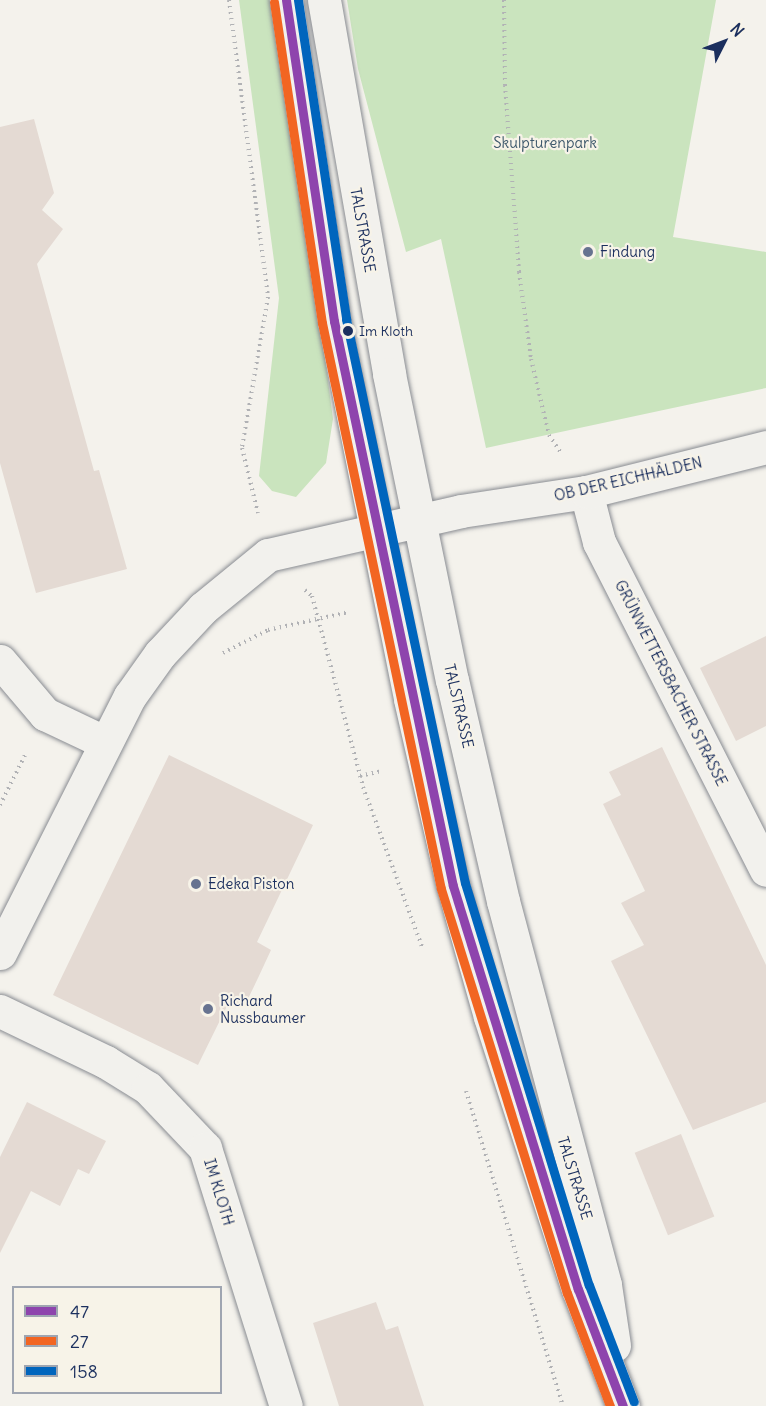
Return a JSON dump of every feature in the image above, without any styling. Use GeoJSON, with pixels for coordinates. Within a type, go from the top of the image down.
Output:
{"type":"FeatureCollection","features":[{"type":"Feature","properties":{"kind":"main road","name":"TALSTRASSE"},"geometry":{"type":"LineString","coordinates":[[286,0],[309,177],[377,531],[453,886],[490,1017],[578,1290],[623,1406]]}},
{"type":"Feature","properties":{"kind":"main road","name":"TALSTRASSE"},"geometry":{"type":"LineString","coordinates":[[324,0],[418,521],[503,901],[605,1285],[623,1406]]}},
{"type":"Feature","properties":{"kind":"main road","name":"OB DER EICHHÄLDEN"},"geometry":{"type":"LineString","coordinates":[[418,521],[586,492],[766,447]]}},
{"type":"Feature","properties":{"kind":"main road","name":"GRÜNWETTERSBACHER STRASSE"},"geometry":{"type":"LineString","coordinates":[[586,492],[600,542],[766,870]]}},
{"type":"Feature","properties":{"kind":"main road"},"geometry":{"type":"LineString","coordinates":[[0,953],[105,742],[160,654],[203,608],[268,555],[418,521]]}},
{"type":"Feature","properties":{"kind":"main road"},"geometry":{"type":"LineString","coordinates":[[0,661],[45,714],[105,742]]}},
{"type":"Feature","properties":{"kind":"main road","name":"IM KLOTH"},"geometry":{"type":"LineString","coordinates":[[0,1011],[106,1062],[148,1088],[205,1148],[286,1406]]}},
{"type":"Feature","properties":{"kind":"path"},"geometry":{"type":"LineString","coordinates":[[229,0],[268,297],[242,448],[268,555],[312,596],[360,776],[425,952]]}},
{"type":"Feature","properties":{"kind":"path"},"geometry":{"type":"LineString","coordinates":[[504,0],[506,97],[519,272],[531,359],[549,435],[586,492]]}},
{"type":"Feature","properties":{"kind":"path"},"geometry":{"type":"LineString","coordinates":[[215,659],[239,641],[268,630],[318,617],[393,604]]}},
{"type":"Feature","properties":{"kind":"path"},"geometry":{"type":"LineString","coordinates":[[0,805],[45,714]]}},
{"type":"Feature","properties":{"kind":"path"},"geometry":{"type":"LineString","coordinates":[[360,776],[386,770]]}},
{"type":"Feature","properties":{"kind":"path"},"geometry":{"type":"LineString","coordinates":[[464,1084],[562,1406]]}},
{"type":"Feature","properties":{"kind":"green space"},"geometry":{"type":"Polygon","coordinates":[[[239,0],[278,0],[333,419],[326,463],[296,497],[272,491],[259,476],[279,298],[239,0]]]}},
{"type":"Feature","properties":{"kind":"green space","name":"Skulpturenpark"},"geometry":{"type":"Polygon","coordinates":[[[347,0],[716,0],[673,237],[766,252],[766,388],[486,448],[441,239],[406,252],[358,69],[347,0]]]}},
{"type":"Feature","properties":{"kind":"building"},"geometry":{"type":"Polygon","coordinates":[[[34,119],[54,193],[42,210],[63,229],[37,264],[94,471],[99,470],[127,569],[36,593],[0,463],[0,127],[34,119]]]}},
{"type":"Feature","properties":{"kind":"building"},"geometry":{"type":"Polygon","coordinates":[[[766,636],[766,726],[736,741],[700,668],[766,636]]]}},
{"type":"Feature","properties":{"kind":"building"},"geometry":{"type":"Polygon","coordinates":[[[662,747],[766,965],[766,1102],[693,1130],[611,961],[644,945],[621,903],[645,891],[603,804],[621,795],[609,772],[662,747]]]}},
{"type":"Feature","properties":{"kind":"building","name":"Edeka Piston"},"geometry":{"type":"Polygon","coordinates":[[[169,755],[313,825],[257,942],[271,950],[258,978],[244,1007],[230,1000],[198,1065],[53,995],[169,755]]]}},
{"type":"Feature","properties":{"kind":"building"},"geometry":{"type":"Polygon","coordinates":[[[27,1102],[106,1141],[89,1174],[78,1169],[60,1206],[31,1191],[0,1253],[0,1157],[27,1102]]]}},
{"type":"Feature","properties":{"kind":"building"},"geometry":{"type":"Polygon","coordinates":[[[681,1134],[714,1217],[668,1235],[635,1153],[681,1134]]]}},
{"type":"Feature","properties":{"kind":"building"},"geometry":{"type":"Polygon","coordinates":[[[376,1302],[386,1330],[398,1326],[424,1406],[339,1406],[313,1323],[376,1302]]]}},
{"type":"Feature","properties":{"kind":"transit line","name":"47"},"geometry":{"type":"LineString","coordinates":[[286,0],[334,321],[453,886],[578,1289],[623,1406]]}},
{"type":"Feature","properties":{"kind":"transit line","name":"158"},"geometry":{"type":"LineString","coordinates":[[298,0],[346,319],[465,883],[589,1285],[634,1402]]}},
{"type":"Feature","properties":{"kind":"transit line","name":"27"},"geometry":{"type":"LineString","coordinates":[[274,2],[322,323],[441,889],[567,1293],[610,1406]]}},
{"type":"Feature","properties":{"kind":"place","name":"Findung"},"geometry":{"type":"Point","coordinates":[588,252]}},
{"type":"Feature","properties":{"kind":"place","name":"Im Kloth"},"geometry":{"type":"Point","coordinates":[348,331]}},
{"type":"Feature","properties":{"kind":"place","name":"Edeka Piston"},"geometry":{"type":"Point","coordinates":[196,884]}},
{"type":"Feature","properties":{"kind":"place","name":"Richard Nussbaumer"},"geometry":{"type":"Point","coordinates":[208,1009]}}]}
